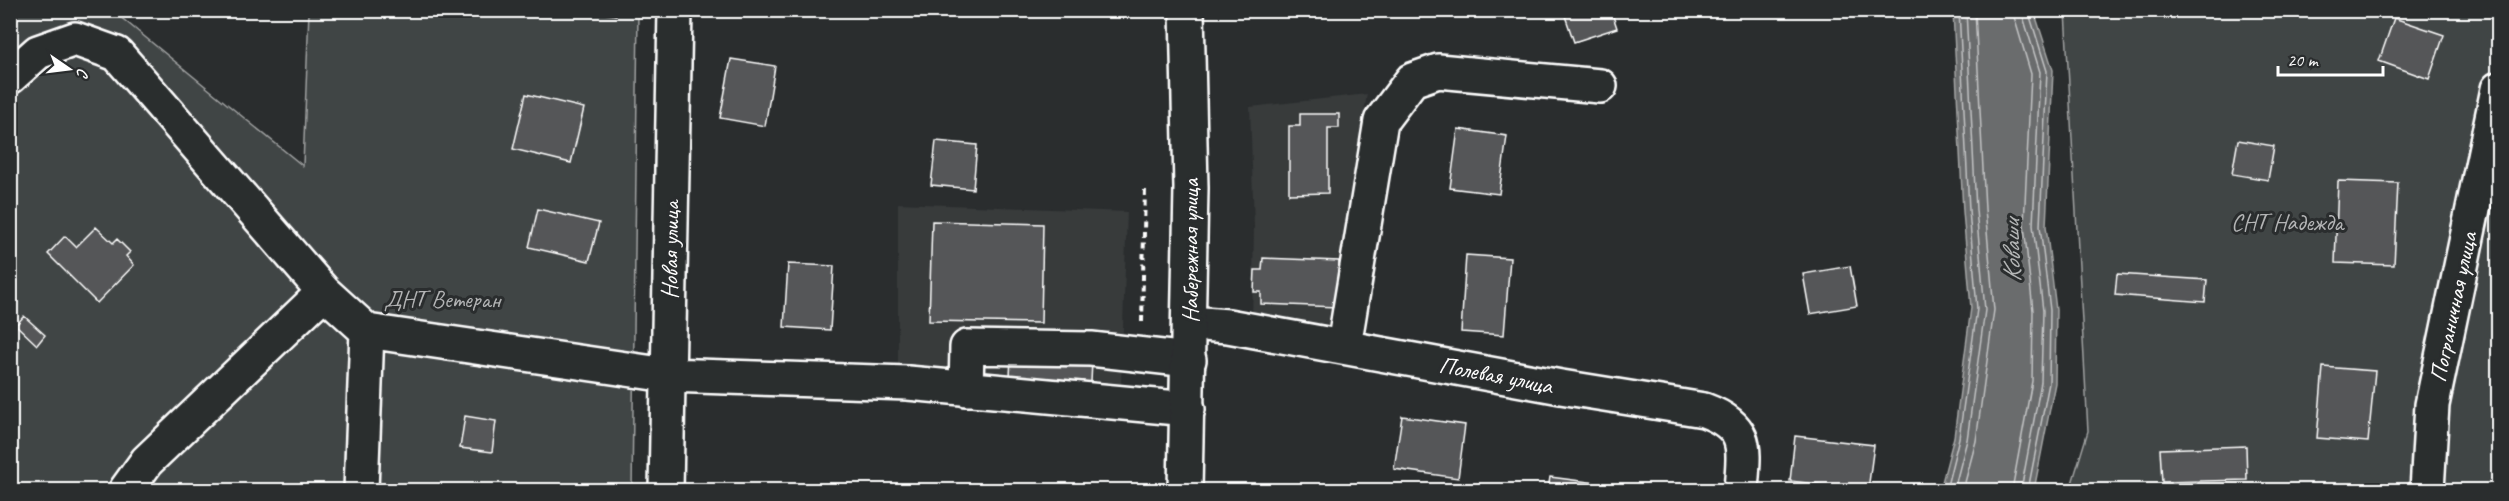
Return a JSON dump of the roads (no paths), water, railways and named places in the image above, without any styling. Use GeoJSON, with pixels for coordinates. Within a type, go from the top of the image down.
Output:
{"type":"FeatureCollection","features":[{"type":"Feature","properties":{"kind":"street","name":"Новая улица"},"geometry":{"type":"LineString","coordinates":[[666,490],[675,10]]}},
{"type":"Feature","properties":{"kind":"street","name":"Набережная улица"},"geometry":{"type":"LineString","coordinates":[[1185,490],[1191,188],[1187,10]]}},
{"type":"Feature","properties":{"kind":"street"},"geometry":{"type":"LineString","coordinates":[[10,77],[38,52],[75,39],[117,54],[324,292],[367,331],[667,375],[908,383],[1188,409]]}},
{"type":"Feature","properties":{"kind":"street"},"geometry":{"type":"LineString","coordinates":[[1344,346],[1381,121],[1412,80],[1438,71],[1600,86]]}},
{"type":"Feature","properties":{"kind":"street","name":"Пограничная улица"},"geometry":{"type":"LineString","coordinates":[[2427,490],[2432,405],[2499,89]]}},
{"type":"Feature","properties":{"kind":"street"},"geometry":{"type":"LineString","coordinates":[[126,490],[147,461],[324,292]]}},
{"type":"Feature","properties":{"kind":"street","name":"Полевая улица"},"geometry":{"type":"LineString","coordinates":[[1190,322],[1228,326],[1344,346],[1714,414],[1723,417],[1739,432],[1744,454],[1741,490]]}},
{"type":"Feature","properties":{"kind":"street"},"geometry":{"type":"LineString","coordinates":[[361,490],[367,331]]}},
{"type":"Feature","properties":{"kind":"street"},"geometry":{"type":"LineString","coordinates":[[966,388],[967,347],[1091,349],[1189,360]]}},
{"type":"Feature","properties":{"kind":"water","name":"Коваши"},"geometry":{"type":"Polygon","coordinates":[[[1953,11],[2034,11],[2053,70],[2046,226],[2056,310],[2055,383],[2034,490],[1940,490],[1954,437],[1971,308],[1963,211],[1953,11]]]}},
{"type":"Feature","properties":{"kind":"park label","name":"СНТ Надежда"},"geometry":{"type":"Point","coordinates":[2287,222]}},
{"type":"Feature","properties":{"kind":"park label","name":"ДНТ Ветеран"},"geometry":{"type":"Point","coordinates":[442,299]}}]}
